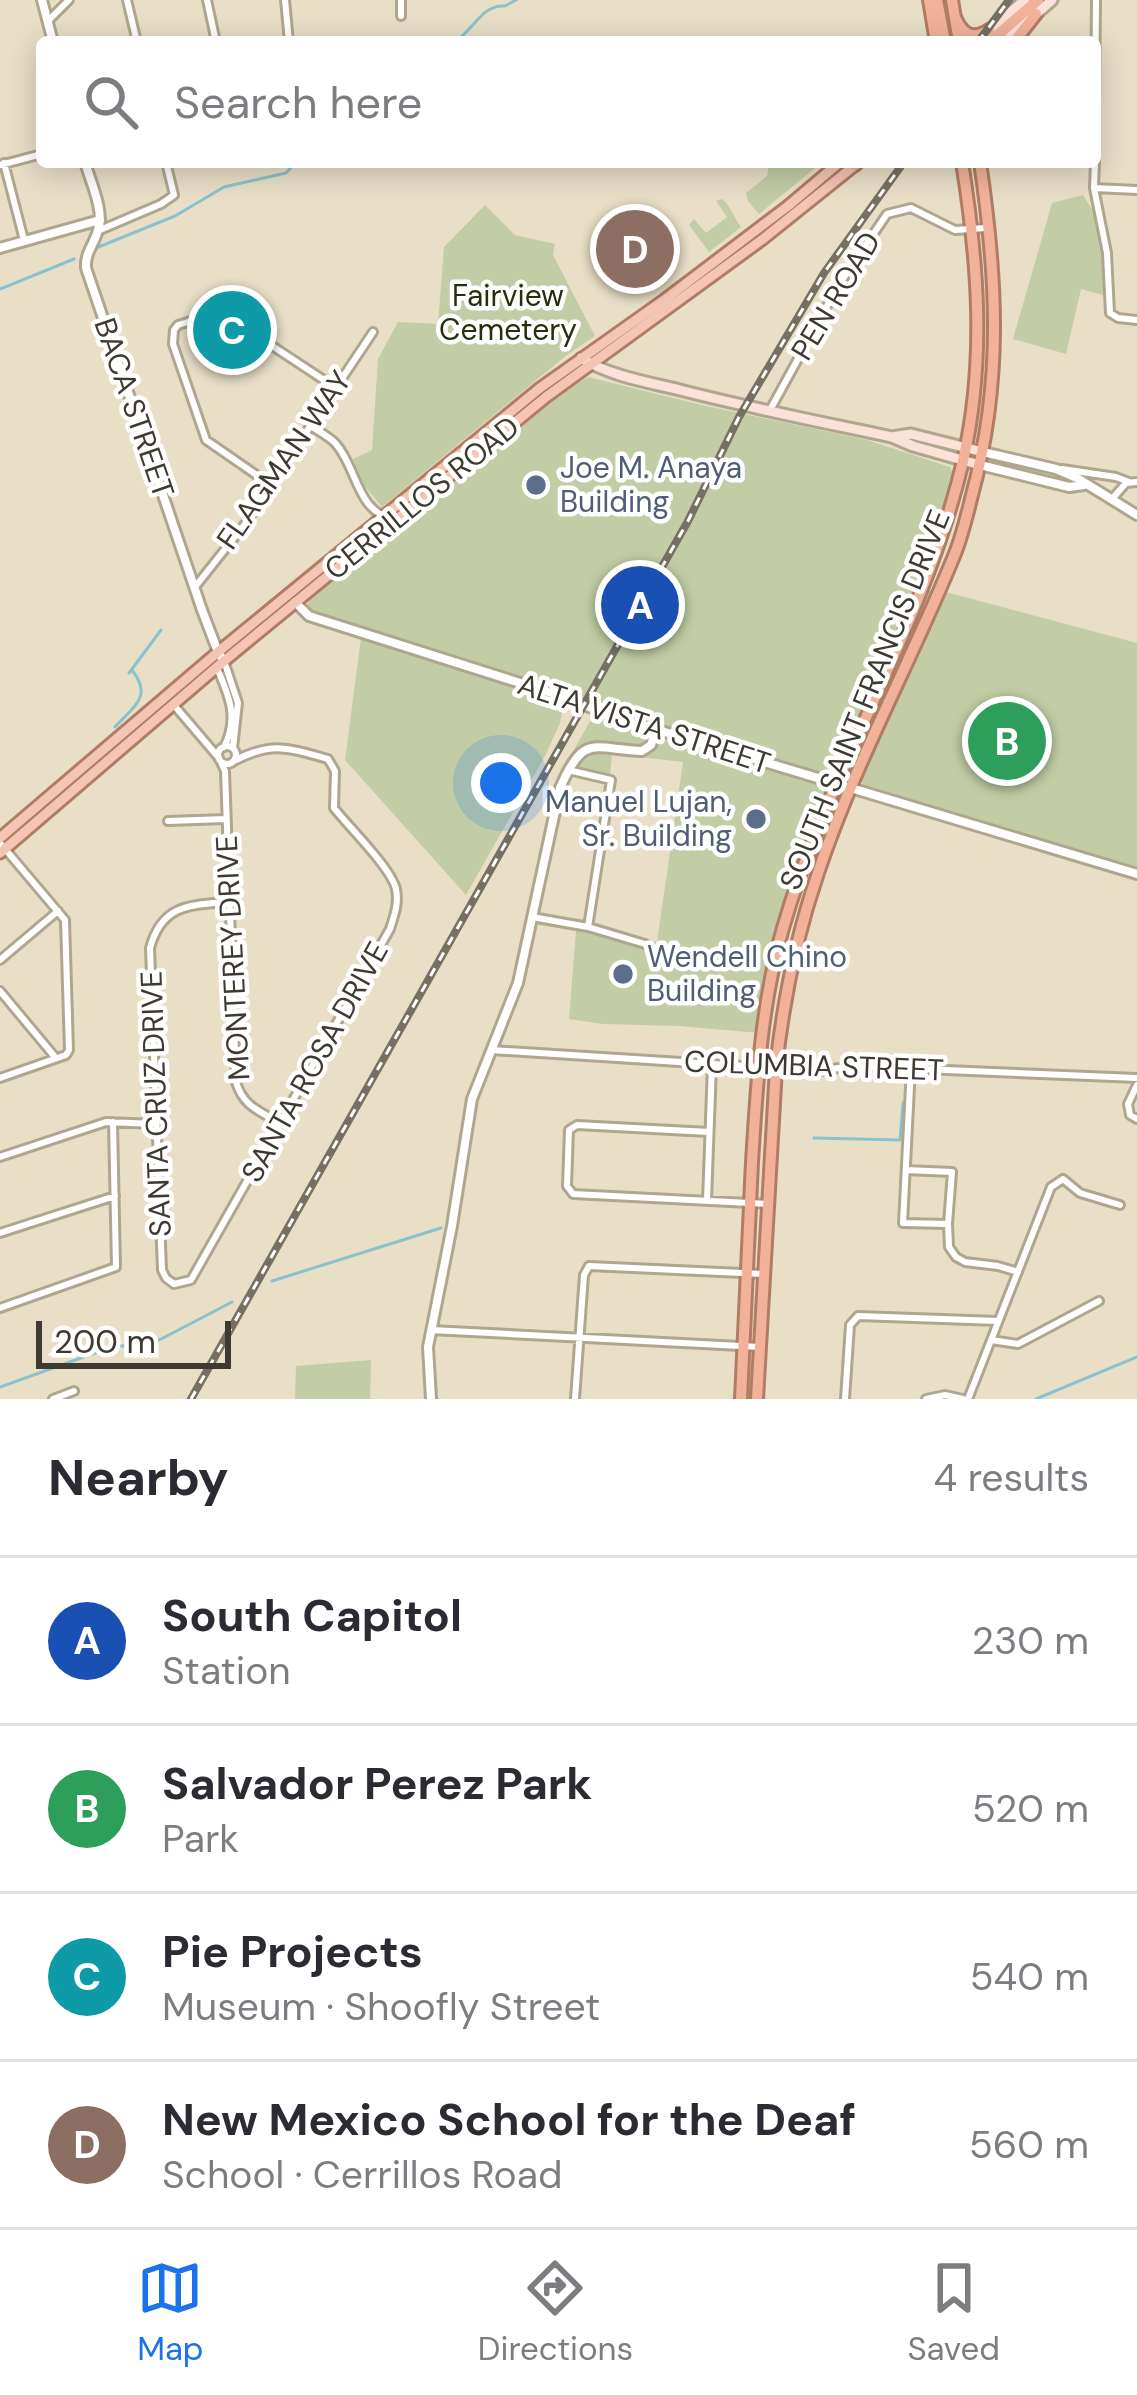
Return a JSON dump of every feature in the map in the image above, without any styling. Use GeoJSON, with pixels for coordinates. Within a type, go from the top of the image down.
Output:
{"type":"FeatureCollection","features":[{"type":"Feature","properties":{"kind":"highway"},"geometry":{"type":"LineString","coordinates":[[933,0],[940,36]]}},
{"type":"Feature","properties":{"kind":"highway"},"geometry":{"type":"LineString","coordinates":[[952,0],[957,36]]}},
{"type":"Feature","properties":{"kind":"highway"},"geometry":{"type":"LineString","coordinates":[[956,22],[968,35],[989,36],[1038,0]]}},
{"type":"Feature","properties":{"kind":"highway"},"geometry":{"type":"LineString","coordinates":[[1018,36],[1036,14]]}},
{"type":"Feature","properties":{"kind":"highway","name":"SOUTH SAINT FRANCIS DRIVE"},"geometry":{"type":"LineString","coordinates":[[741,1399],[758,1068],[781,935],[835,784],[927,575],[964,455],[979,332],[978,278],[963,168]]}},
{"type":"Feature","properties":{"kind":"highway","name":"SOUTH SAINT FRANCIS DRIVE"},"geometry":{"type":"LineString","coordinates":[[757,1399],[776,1068],[796,944],[822,861],[954,556],[981,459],[995,339],[990,228],[981,168]]}},
{"type":"Feature","properties":{"kind":"main road"},"geometry":{"type":"LineString","coordinates":[[989,36],[1025,0]]}},
{"type":"Feature","properties":{"kind":"main road"},"geometry":{"type":"LineString","coordinates":[[1011,36],[1052,0]]}},
{"type":"Feature","properties":{"kind":"main road","name":"CERRILLOS ROAD"},"geometry":{"type":"LineString","coordinates":[[686,291],[833,168]]}},
{"type":"Feature","properties":{"kind":"main road","name":"CERRILLOS ROAD"},"geometry":{"type":"LineString","coordinates":[[1,845],[382,518],[587,361],[783,225],[851,168]]}},
{"type":"Feature","properties":{"kind":"main road"},"geometry":{"type":"LineString","coordinates":[[587,361],[660,385],[770,411],[892,436],[911,434],[981,459]]}},
{"type":"Feature","properties":{"kind":"main road","name":"CERRILLOS ROAD"},"geometry":{"type":"LineString","coordinates":[[1,845],[587,361]]}},
{"type":"Feature","properties":{"kind":"street"},"geometry":{"type":"LineString","coordinates":[[42,0],[52,36]]}},
{"type":"Feature","properties":{"kind":"street"},"geometry":{"type":"LineString","coordinates":[[48,21],[69,0]]}},
{"type":"Feature","properties":{"kind":"street"},"geometry":{"type":"LineString","coordinates":[[127,0],[136,36]]}},
{"type":"Feature","properties":{"kind":"street"},"geometry":{"type":"LineString","coordinates":[[208,0],[215,36]]}},
{"type":"Feature","properties":{"kind":"street"},"geometry":{"type":"LineString","coordinates":[[285,0],[288,36]]}},
{"type":"Feature","properties":{"kind":"street"},"geometry":{"type":"LineString","coordinates":[[401,0],[401,16]]}},
{"type":"Feature","properties":{"kind":"street"},"geometry":{"type":"LineString","coordinates":[[1096,0],[1096,36]]}},
{"type":"Feature","properties":{"kind":"street"},"geometry":{"type":"LineString","coordinates":[[24,241],[2,164],[36,156]]}},
{"type":"Feature","properties":{"kind":"street"},"geometry":{"type":"LineString","coordinates":[[86,168],[98,229]]}},
{"type":"Feature","properties":{"kind":"street"},"geometry":{"type":"LineString","coordinates":[[0,248],[98,229],[161,204],[174,195],[167,168]]}},
{"type":"Feature","properties":{"kind":"street"},"geometry":{"type":"LineString","coordinates":[[1094,168],[1106,242],[1110,313],[1136,320]]}},
{"type":"Feature","properties":{"kind":"street"},"geometry":{"type":"LineString","coordinates":[[1094,188],[1137,190]]}},
{"type":"Feature","properties":{"kind":"street","name":"PEN ROAD"},"geometry":{"type":"LineString","coordinates":[[770,411],[838,286],[887,214],[911,208],[948,228],[990,228]]}},
{"type":"Feature","properties":{"kind":"street","name":"BACA STREET"},"geometry":{"type":"LineString","coordinates":[[98,229],[86,254],[86,268],[220,660]]}},
{"type":"Feature","properties":{"kind":"street"},"geometry":{"type":"LineString","coordinates":[[271,485],[206,440],[173,344],[174,330],[224,314],[336,388]]}},
{"type":"Feature","properties":{"kind":"street","name":"FLAGMAN WAY"},"geometry":{"type":"LineString","coordinates":[[195,586],[247,521],[373,332]]}},
{"type":"Feature","properties":{"kind":"street"},"geometry":{"type":"LineString","coordinates":[[311,426],[336,444],[363,498],[382,518],[396,520]]}},
{"type":"Feature","properties":{"kind":"street"},"geometry":{"type":"LineString","coordinates":[[981,459],[1081,470],[1133,482]]}},
{"type":"Feature","properties":{"kind":"street"},"geometry":{"type":"LineString","coordinates":[[981,459],[1070,487],[1085,485]]}},
{"type":"Feature","properties":{"kind":"street"},"geometry":{"type":"LineString","coordinates":[[1056,469],[1137,515]]}},
{"type":"Feature","properties":{"kind":"street"},"geometry":{"type":"LineString","coordinates":[[1112,499],[1133,482]]}},
{"type":"Feature","properties":{"kind":"street","name":"ALTA VISTA STREET"},"geometry":{"type":"LineString","coordinates":[[296,602],[305,615],[656,730],[1137,874]]}},
{"type":"Feature","properties":{"kind":"street","name":"MONTEREY DRIVE"},"geometry":{"type":"LineString","coordinates":[[220,660],[233,715],[226,819],[236,1082],[248,1106],[280,1123]]}},
{"type":"Feature","properties":{"kind":"street"},"geometry":{"type":"LineString","coordinates":[[173,704],[210,749],[227,757]]}},
{"type":"Feature","properties":{"kind":"street"},"geometry":{"type":"LineString","coordinates":[[431,1399],[427,1356],[472,1099],[518,983],[560,788],[577,755],[588,748],[645,751],[656,730]]}},
{"type":"Feature","properties":{"kind":"street","name":"SANTA ROSA DRIVE"},"geometry":{"type":"LineString","coordinates":[[174,1284],[191,1280],[390,929],[396,909],[397,893],[390,875],[334,808],[333,764],[328,759],[285,747],[227,757]]}},
{"type":"Feature","properties":{"kind":"street"},"geometry":{"type":"LineString","coordinates":[[568,770],[611,780],[588,927]]}},
{"type":"Feature","properties":{"kind":"street"},"geometry":{"type":"LineString","coordinates":[[168,821],[226,819]]}},
{"type":"Feature","properties":{"kind":"street"},"geometry":{"type":"LineString","coordinates":[[0,1078],[69,1050],[65,920],[1,845]]}},
{"type":"Feature","properties":{"kind":"street","name":"SANTA CRUZ DRIVE"},"geometry":{"type":"LineString","coordinates":[[174,1284],[162,1270],[150,964],[155,931],[164,919],[192,904],[229,902]]}},
{"type":"Feature","properties":{"kind":"street"},"geometry":{"type":"LineString","coordinates":[[0,960],[58,911]]}},
{"type":"Feature","properties":{"kind":"street"},"geometry":{"type":"LineString","coordinates":[[530,917],[645,944]]}},
{"type":"Feature","properties":{"kind":"street"},"geometry":{"type":"LineString","coordinates":[[0,991],[56,1058]]}},
{"type":"Feature","properties":{"kind":"street","name":"COLUMBIA STREET"},"geometry":{"type":"LineString","coordinates":[[491,1050],[758,1068],[911,1067],[1137,1081]]}},
{"type":"Feature","properties":{"kind":"street"},"geometry":{"type":"LineString","coordinates":[[707,1201],[712,1065]]}},
{"type":"Feature","properties":{"kind":"street"},"geometry":{"type":"LineString","coordinates":[[911,1067],[903,1223],[948,1224]]}},
{"type":"Feature","properties":{"kind":"street"},"geometry":{"type":"LineString","coordinates":[[1137,1081],[1128,1104],[1130,1115],[1137,1119]]}},
{"type":"Feature","properties":{"kind":"street"},"geometry":{"type":"LineString","coordinates":[[0,1308],[116,1267],[113,1123]]}},
{"type":"Feature","properties":{"kind":"street"},"geometry":{"type":"LineString","coordinates":[[0,1157],[96,1125],[156,1124]]}},
{"type":"Feature","properties":{"kind":"street"},"geometry":{"type":"LineString","coordinates":[[710,1132],[577,1124],[569,1130],[567,1186],[573,1195],[768,1204]]}},
{"type":"Feature","properties":{"kind":"street"},"geometry":{"type":"LineString","coordinates":[[906,1170],[952,1172],[949,1246],[961,1260],[1018,1273]]}},
{"type":"Feature","properties":{"kind":"street"},"geometry":{"type":"LineString","coordinates":[[926,1399],[945,1395],[966,1399],[1051,1186],[1063,1179],[1081,1193],[1120,1205]]}},
{"type":"Feature","properties":{"kind":"street"},"geometry":{"type":"LineString","coordinates":[[0,1233],[115,1196]]}},
{"type":"Feature","properties":{"kind":"street"},"geometry":{"type":"LineString","coordinates":[[575,1399],[584,1275],[589,1266],[764,1274]]}},
{"type":"Feature","properties":{"kind":"street"},"geometry":{"type":"LineString","coordinates":[[991,1340],[1018,1344],[1099,1301]]}},
{"type":"Feature","properties":{"kind":"street"},"geometry":{"type":"LineString","coordinates":[[845,1399],[850,1325],[858,1316],[998,1322]]}},
{"type":"Feature","properties":{"kind":"street"},"geometry":{"type":"LineString","coordinates":[[431,1330],[760,1347]]}},
{"type":"Feature","properties":{"kind":"street"},"geometry":{"type":"LineString","coordinates":[[52,1399],[74,1391]]}},
{"type":"Feature","properties":{"kind":"green space"},"geometry":{"type":"Polygon","coordinates":[[[769,168],[815,168],[759,214],[746,193],[767,176],[769,168]]]}},
{"type":"Feature","properties":{"kind":"green space"},"geometry":{"type":"Polygon","coordinates":[[[1083,195],[1098,219],[1103,295],[1081,289],[1066,354],[1013,339],[1052,203],[1083,195]]]}},
{"type":"Feature","properties":{"kind":"green space"},"geometry":{"type":"Polygon","coordinates":[[[722,199],[741,227],[709,252],[689,225],[694,219],[706,233],[727,217],[716,201],[722,199]]]}},
{"type":"Feature","properties":{"kind":"green space","name":"Fairview Cemetery"},"geometry":{"type":"Polygon","coordinates":[[[485,205],[515,235],[555,244],[553,255],[595,336],[382,507],[363,484],[353,459],[372,450],[378,359],[398,322],[438,324],[444,247],[485,205]]]}},
{"type":"Feature","properties":{"kind":"green space"},"geometry":{"type":"Polygon","coordinates":[[[588,377],[867,440],[950,467],[954,475],[946,511],[918,589],[946,592],[1137,643],[1137,868],[863,784],[861,777],[924,633],[901,627],[831,770],[795,877],[759,1033],[569,1019],[576,931],[533,924],[535,913],[587,920],[657,942],[683,762],[612,754],[610,776],[563,769],[593,716],[564,703],[546,754],[466,895],[345,760],[362,630],[306,609],[311,596],[558,395],[588,377]]]}},
{"type":"Feature","properties":{"kind":"green space"},"geometry":{"type":"Polygon","coordinates":[[[371,1360],[370,1399],[295,1399],[296,1366],[371,1360]]]}},
{"type":"Feature","properties":{"kind":"waterway"},"geometry":{"type":"LineString","coordinates":[[463,36],[490,9],[516,0]]}},
{"type":"Feature","properties":{"kind":"waterway"},"geometry":{"type":"LineString","coordinates":[[96,248],[175,216],[224,187],[291,168]]}},
{"type":"Feature","properties":{"kind":"waterway"},"geometry":{"type":"LineString","coordinates":[[0,289],[74,259]]}},
{"type":"Feature","properties":{"kind":"waterway"},"geometry":{"type":"LineString","coordinates":[[129,673],[161,630]]}},
{"type":"Feature","properties":{"kind":"waterway"},"geometry":{"type":"LineString","coordinates":[[115,727],[141,694],[132,670]]}},
{"type":"Feature","properties":{"kind":"waterway"},"geometry":{"type":"LineString","coordinates":[[814,1138],[900,1140],[903,1103]]}},
{"type":"Feature","properties":{"kind":"waterway"},"geometry":{"type":"LineString","coordinates":[[272,1281],[441,1228]]}},
{"type":"Feature","properties":{"kind":"waterway"},"geometry":{"type":"LineString","coordinates":[[0,1387],[117,1345],[142,1349],[232,1302]]}},
{"type":"Feature","properties":{"kind":"waterway"},"geometry":{"type":"LineString","coordinates":[[1036,1399],[1137,1357]]}},
{"type":"Feature","properties":{"kind":"railway"},"geometry":{"type":"LineString","coordinates":[[982,36],[1009,0]]}},
{"type":"Feature","properties":{"kind":"railway"},"geometry":{"type":"LineString","coordinates":[[191,1399],[688,521],[739,417],[824,273],[900,168]]}},
{"type":"Feature","properties":{"kind":"place","name":"New Mexico School for the Deaf"},"geometry":{"type":"Point","coordinates":[635,249]}},
{"type":"Feature","properties":{"kind":"place","name":"Pie Projects"},"geometry":{"type":"Point","coordinates":[232,330]}},
{"type":"Feature","properties":{"kind":"place","name":"Joe M. Anaya Building"},"geometry":{"type":"Point","coordinates":[536,485]}},
{"type":"Feature","properties":{"kind":"place","name":"South Capitol"},"geometry":{"type":"Point","coordinates":[640,605]}},
{"type":"Feature","properties":{"kind":"place","name":"Salvador Perez Park"},"geometry":{"type":"Point","coordinates":[1007,741]}},
{"type":"Feature","properties":{"kind":"place","name":"Manuel Lujan, Sr. Building"},"geometry":{"type":"Point","coordinates":[756,819]}},
{"type":"Feature","properties":{"kind":"place","name":"Wendell Chino Building"},"geometry":{"type":"Point","coordinates":[623,974]}}]}
